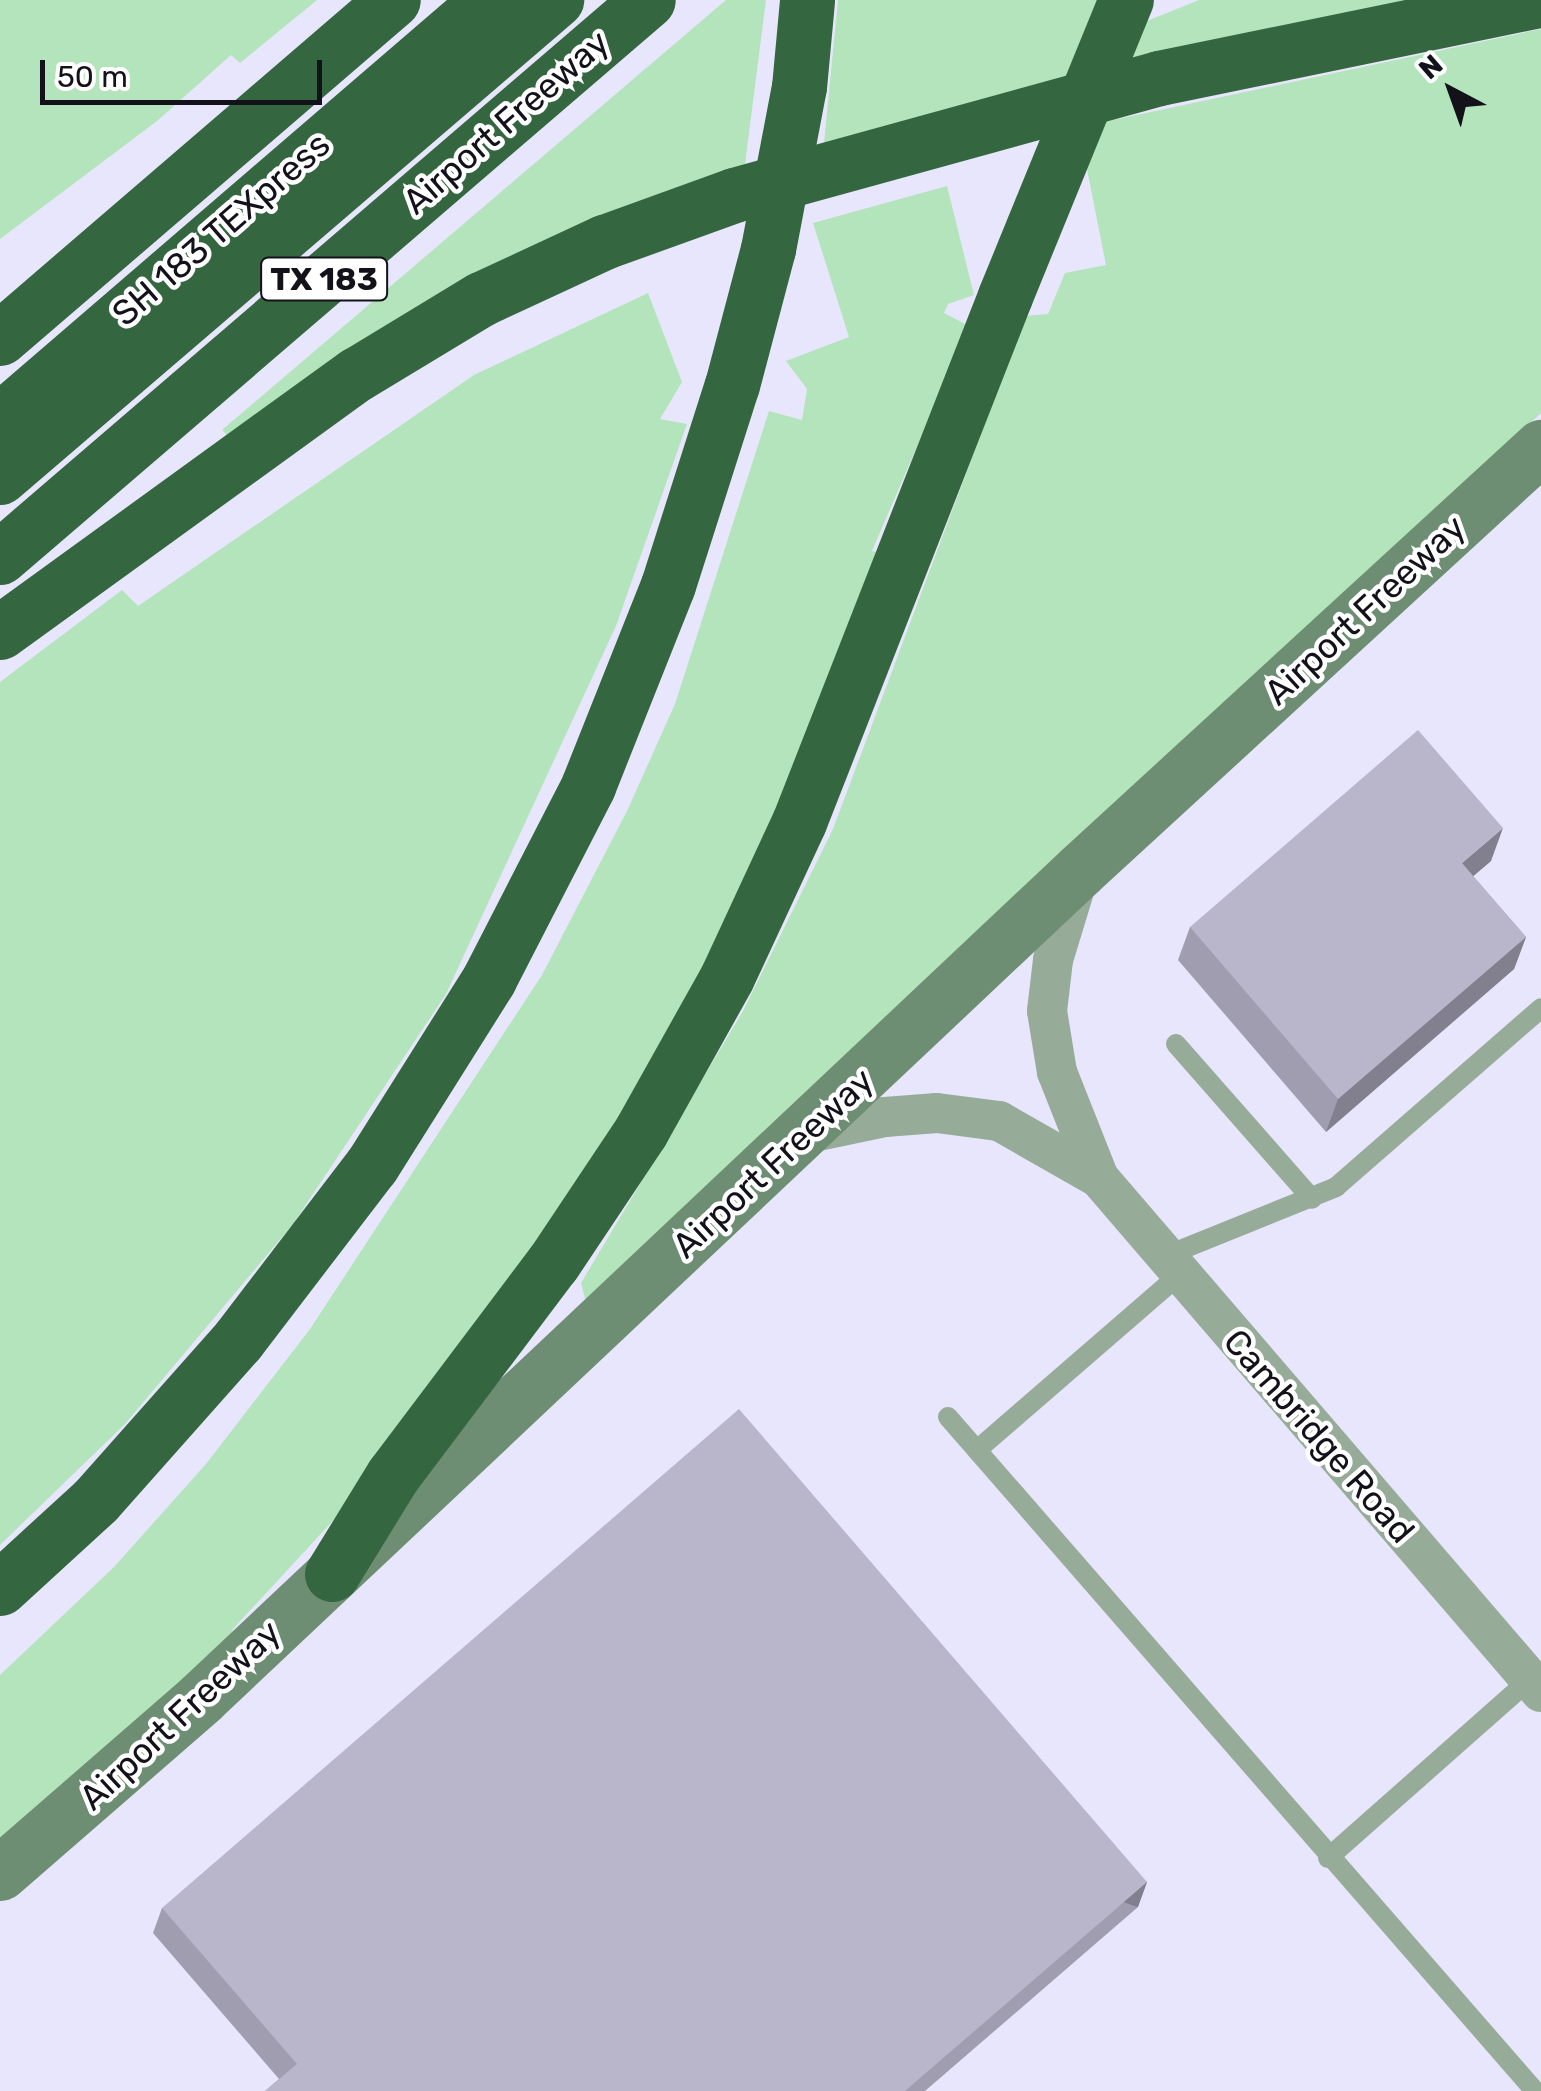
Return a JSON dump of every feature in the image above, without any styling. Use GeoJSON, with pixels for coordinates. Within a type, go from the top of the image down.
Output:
{"type":"FeatureCollection","features":[{"type":"Feature","properties":{"kind":"highway"},"geometry":{"type":"LineString","coordinates":[[0,338],[393,0]]}},
{"type":"Feature","properties":{"kind":"highway","name":"SH 183 TEXpress"},"geometry":{"type":"LineString","coordinates":[[0,420],[488,0]]}},
{"type":"Feature","properties":{"kind":"highway","name":"SH 183 TEXpress"},"geometry":{"type":"LineString","coordinates":[[0,477],[556,0]]}},
{"type":"Feature","properties":{"kind":"highway","name":"Airport Freeway"},"geometry":{"type":"LineString","coordinates":[[0,558],[648,0]]}},
{"type":"Feature","properties":{"kind":"highway"},"geometry":{"type":"LineString","coordinates":[[0,1588],[96,1500],[238,1340],[372,1165],[489,979],[595,767],[668,585],[732,385],[768,249],[799,87],[807,0]]}},
{"type":"Feature","properties":{"kind":"highway"},"geometry":{"type":"LineString","coordinates":[[332,1574],[392,1475],[552,1264],[641,1131],[727,977],[800,822],[1004,296],[1126,0]]}},
{"type":"Feature","properties":{"kind":"highway"},"geometry":{"type":"LineString","coordinates":[[0,632],[357,374],[480,300],[604,242],[734,195],[1159,78],[1540,0]]}},
{"type":"Feature","properties":{"kind":"highway"},"geometry":{"type":"LineString","coordinates":[[0,286],[158,202]]}},
{"type":"Feature","properties":{"kind":"main road","name":"Airport Freeway"},"geometry":{"type":"LineString","coordinates":[[0,1873],[47,1838],[804,1134],[1080,870],[1541,447]]}},
{"type":"Feature","properties":{"kind":"street","name":"Cambridge Road"},"geometry":{"type":"LineString","coordinates":[[1080,870],[1053,960],[1047,1011],[1057,1072],[1100,1178],[1171,1266],[1537,1680]]}},
{"type":"Feature","properties":{"kind":"street","name":"Cambridge Road"},"geometry":{"type":"LineString","coordinates":[[804,1134],[885,1116],[938,1113],[999,1121],[1100,1178]]}},
{"type":"Feature","properties":{"kind":"lane"},"geometry":{"type":"LineString","coordinates":[[977,1450],[1171,1266],[1336,1188],[1541,1008]]}},
{"type":"Feature","properties":{"kind":"lane"},"geometry":{"type":"LineString","coordinates":[[1176,1044],[1312,1199]]}},
{"type":"Feature","properties":{"kind":"lane"},"geometry":{"type":"LineString","coordinates":[[948,1416],[1328,1858],[1535,2091]]}},
{"type":"Feature","properties":{"kind":"lane"},"geometry":{"type":"LineString","coordinates":[[1328,1858],[1537,1680]]}},
{"type":"Feature","properties":{"kind":"green space"},"geometry":{"type":"Polygon","coordinates":[[[0,0],[317,0],[240,63],[231,55],[157,121],[0,239],[0,0]]]}},
{"type":"Feature","properties":{"kind":"green space"},"geometry":{"type":"Polygon","coordinates":[[[726,0],[766,0],[744,172],[231,439],[222,430],[726,0]]]}},
{"type":"Feature","properties":{"kind":"green space"},"geometry":{"type":"Polygon","coordinates":[[[838,0],[1098,0],[1063,85],[824,143],[838,0]]]}},
{"type":"Feature","properties":{"kind":"green space"},"geometry":{"type":"Polygon","coordinates":[[[1199,0],[1462,0],[1119,73],[1137,25],[1199,0]]]}},
{"type":"Feature","properties":{"kind":"green space"},"geometry":{"type":"Polygon","coordinates":[[[1541,29],[1541,413],[587,1306],[581,1283],[743,1011],[833,829],[1025,316],[1048,314],[1065,273],[1106,265],[1085,159],[1099,123],[1541,29]]]}},
{"type":"Feature","properties":{"kind":"green space"},"geometry":{"type":"Polygon","coordinates":[[[947,186],[974,295],[948,304],[944,313],[969,326],[872,551],[880,553],[780,809],[686,1008],[603,1154],[365,1486],[232,1630],[235,1637],[0,1847],[0,1675],[114,1567],[206,1464],[310,1329],[542,975],[627,811],[675,704],[769,411],[802,420],[807,389],[786,361],[849,337],[813,223],[947,186]]]}},
{"type":"Feature","properties":{"kind":"green space"},"geometry":{"type":"Polygon","coordinates":[[[648,293],[682,382],[660,419],[687,424],[616,626],[446,994],[293,1224],[125,1424],[0,1545],[0,682],[122,590],[138,606],[474,375],[648,293]]]}},
{"type":"Feature","properties":{"kind":"building"},"geometry":{"type":"Polygon","coordinates":[[[1418,730],[1503,828],[1462,863],[1526,937],[1338,1099],[1190,927],[1418,730]]]}},
{"type":"Feature","properties":{"kind":"building"},"geometry":{"type":"Polygon","coordinates":[[[739,1409],[1147,1882],[905,2091],[265,2091],[297,2064],[162,1908],[739,1409]]]}}]}
